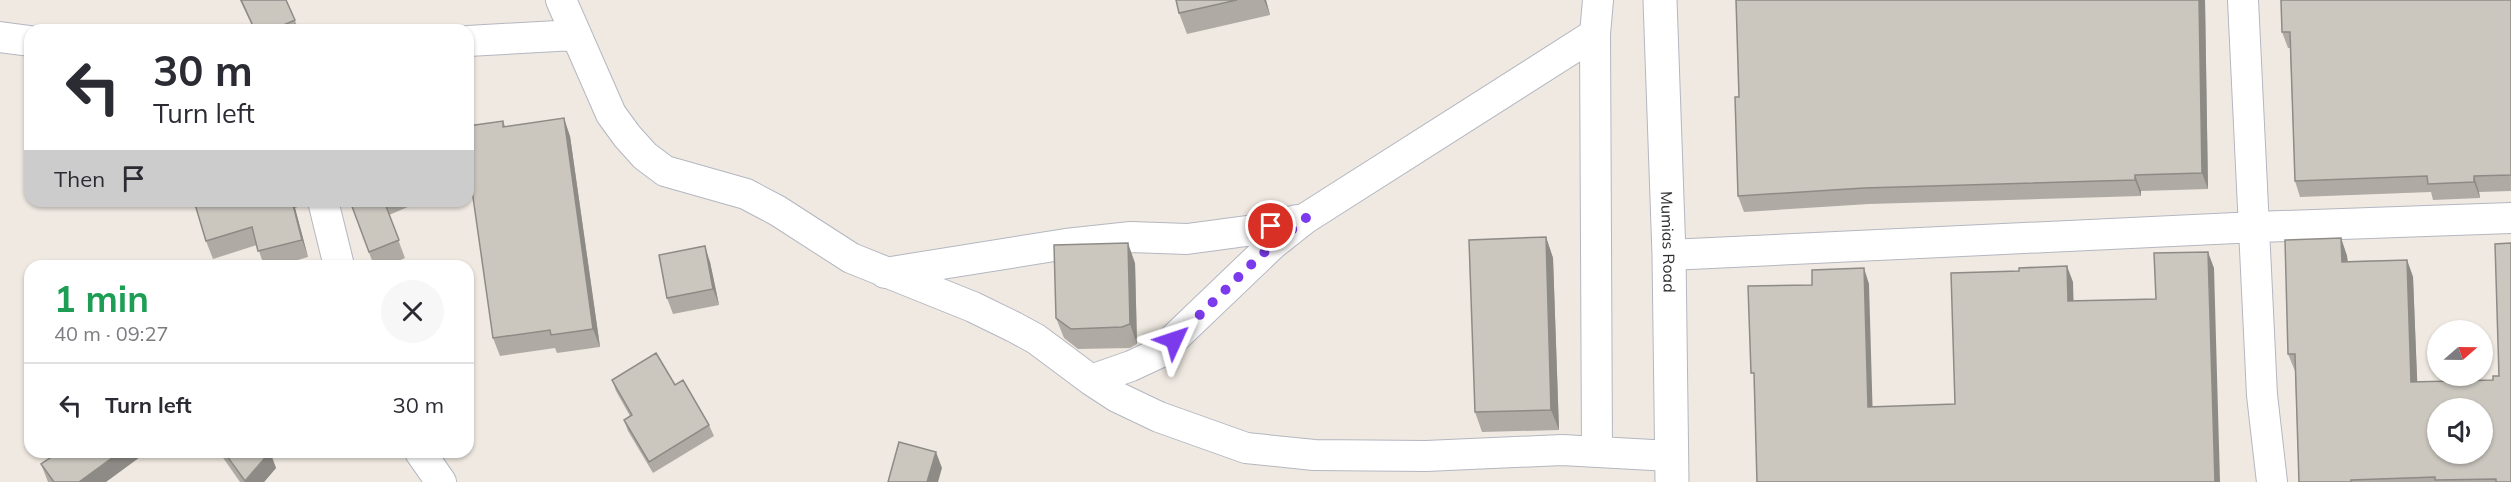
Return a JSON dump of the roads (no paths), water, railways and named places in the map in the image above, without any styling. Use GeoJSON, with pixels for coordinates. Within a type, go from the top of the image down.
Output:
{"type":"FeatureCollection","features":[{"type":"Feature","properties":{"kind":"street"},"geometry":{"type":"LineString","coordinates":[[561,0],[611,114],[645,156],[665,171],[746,194],[778,211],[851,258],[973,307],[1014,327],[1036,339],[1090,380],[1117,397],[1160,417],[1246,448],[1336,456],[1426,456],[1562,450],[1597,452],[1671,469]]}},
{"type":"Feature","properties":{"kind":"street"},"geometry":{"type":"LineString","coordinates":[[1597,452],[1595,34],[1598,0]]}},
{"type":"Feature","properties":{"kind":"street","name":"Mumias Road"},"geometry":{"type":"LineString","coordinates":[[1660,0],[1669,255],[1671,469]]}},
{"type":"Feature","properties":{"kind":"street"},"geometry":{"type":"LineString","coordinates":[[2243,0],[2256,227],[2262,395],[2272,482]]}},
{"type":"Feature","properties":{"kind":"street"},"geometry":{"type":"LineString","coordinates":[[474,42],[575,34]]}},
{"type":"Feature","properties":{"kind":"street"},"geometry":{"type":"LineString","coordinates":[[1090,380],[1131,366],[1159,353],[1273,244],[1306,218],[1595,34]]}},
{"type":"Feature","properties":{"kind":"street"},"geometry":{"type":"LineString","coordinates":[[0,37],[24,40]]}},
{"type":"Feature","properties":{"kind":"street"},"geometry":{"type":"LineString","coordinates":[[324,207],[338,260]]}},
{"type":"Feature","properties":{"kind":"street"},"geometry":{"type":"LineString","coordinates":[[885,273],[1066,244],[1131,237],[1187,239],[1218,235],[1254,230],[1306,218]]}},
{"type":"Feature","properties":{"kind":"street"},"geometry":{"type":"LineString","coordinates":[[1669,255],[2256,227],[2511,218]]}},
{"type":"Feature","properties":{"kind":"street"},"geometry":{"type":"LineString","coordinates":[[424,458],[441,482]]}}]}
